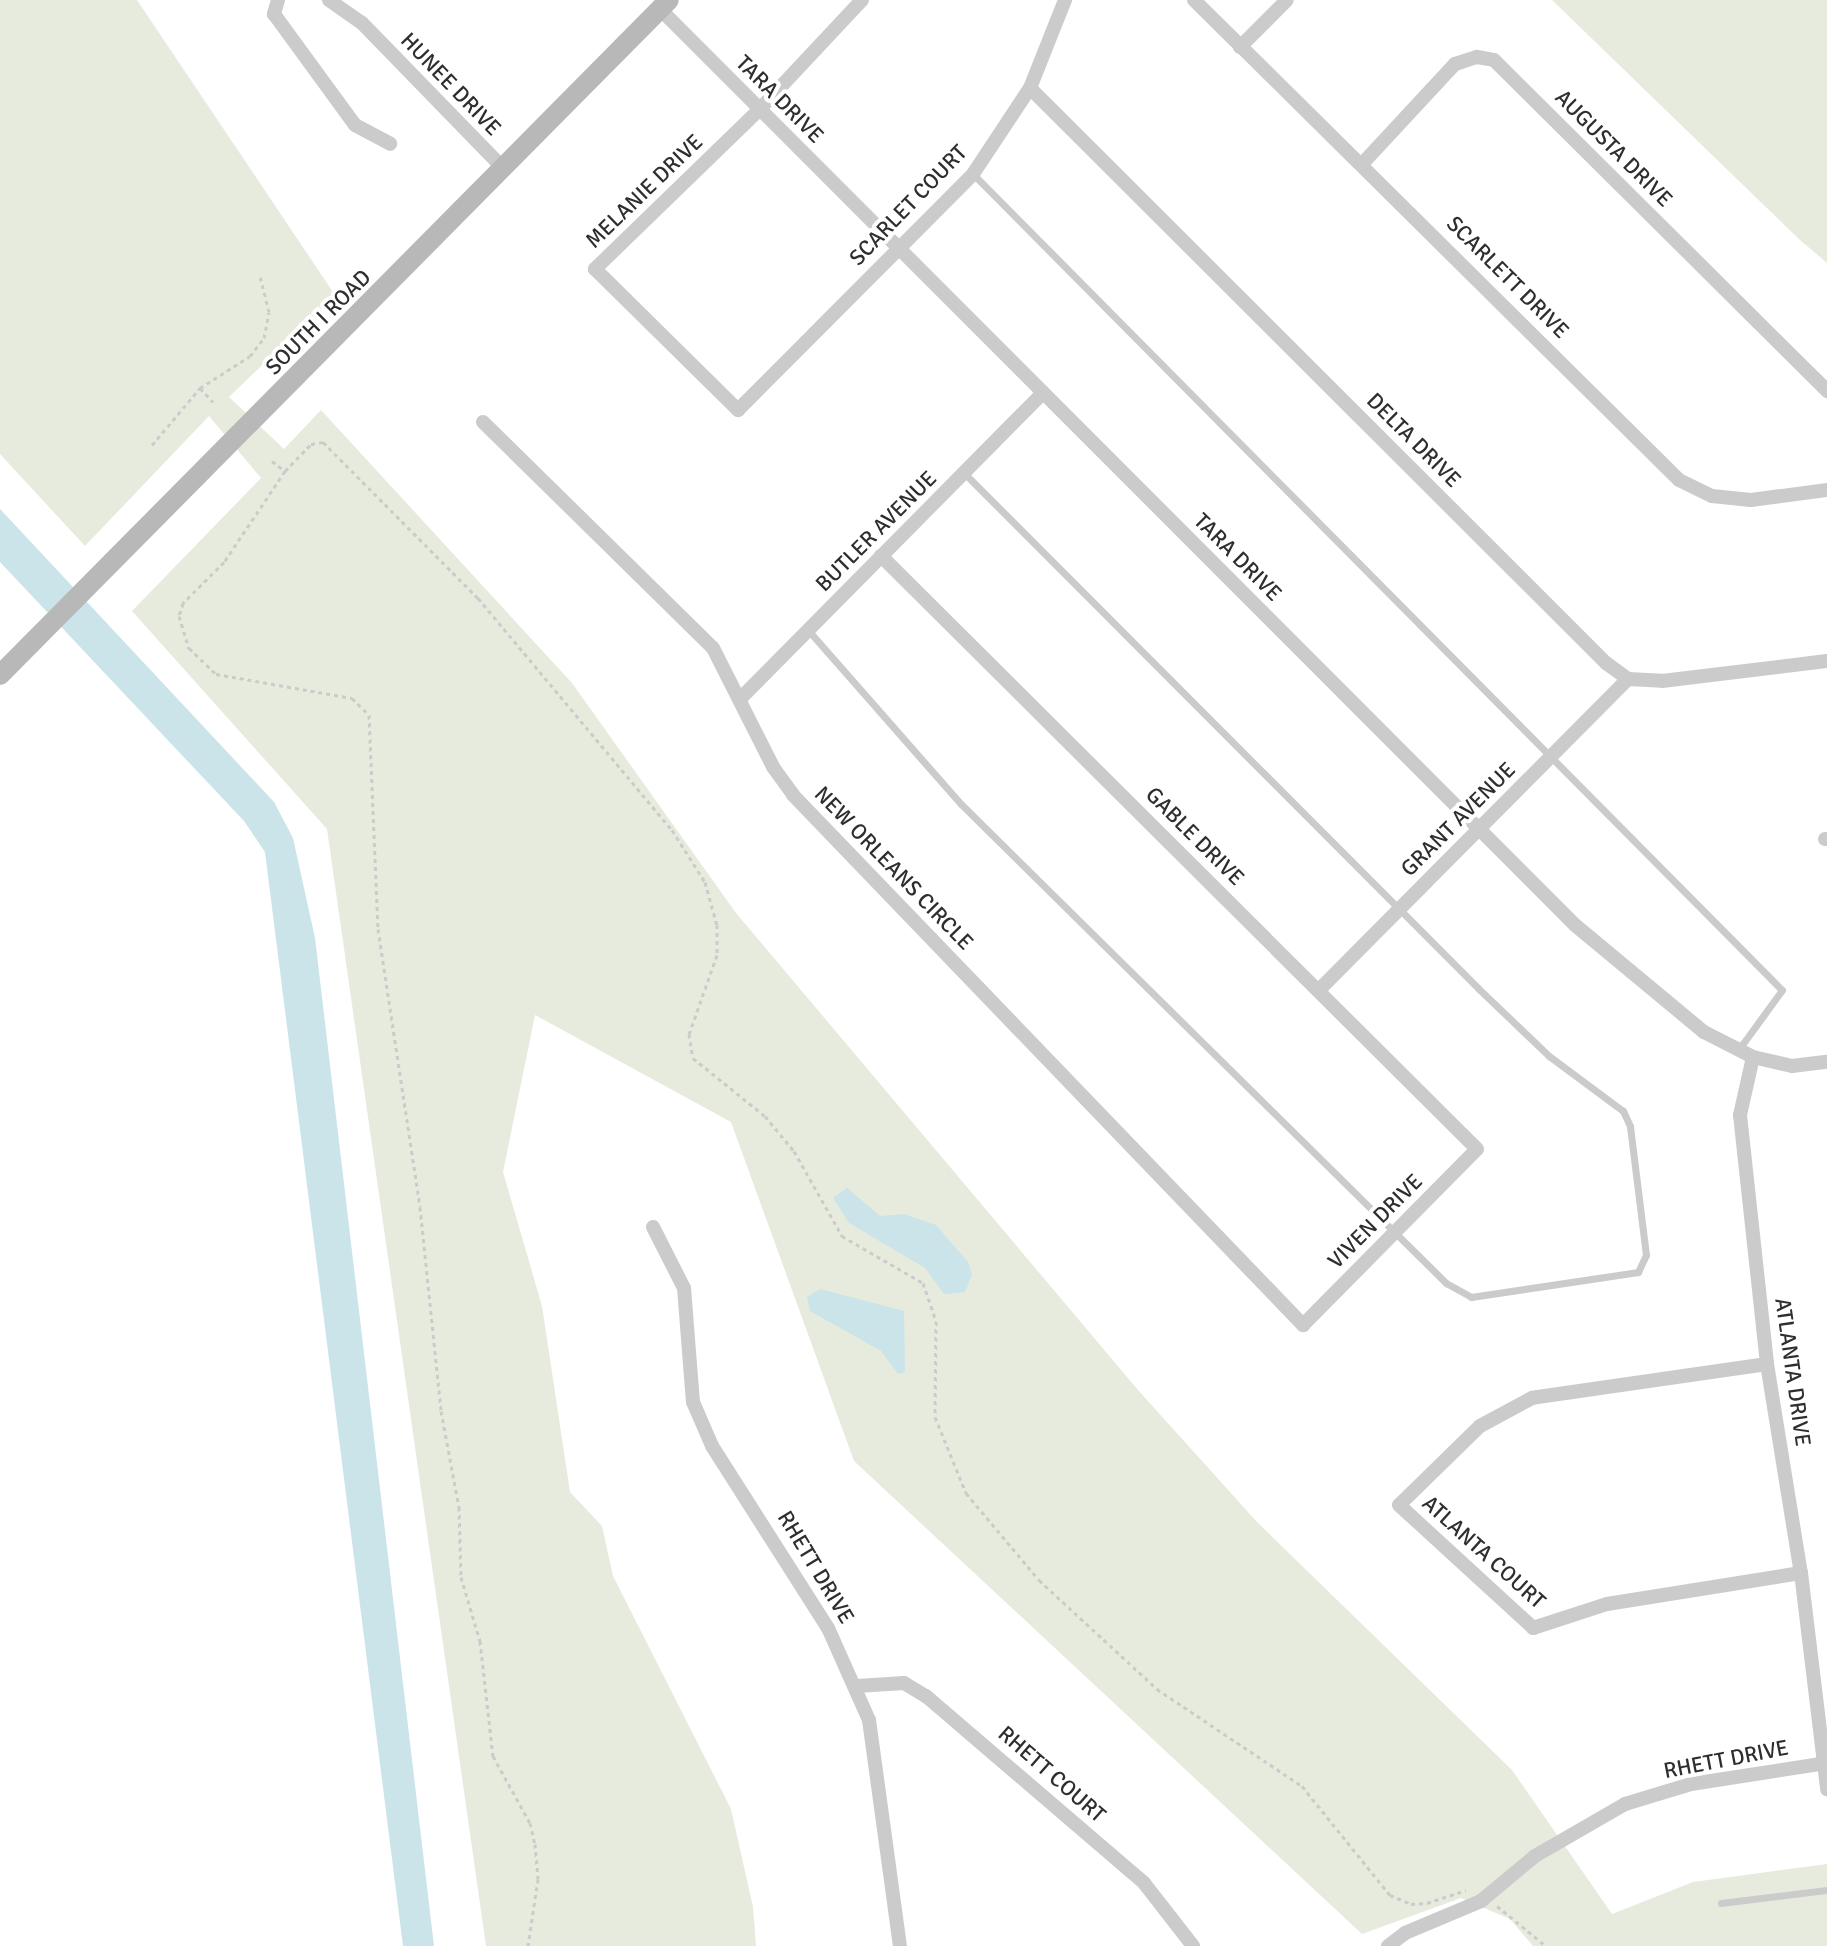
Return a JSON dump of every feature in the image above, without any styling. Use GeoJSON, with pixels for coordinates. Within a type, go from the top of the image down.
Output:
{"type":"FeatureCollection","features":[{"type":"Feature","properties":{"kind":"main road","name":"SOUTH I ROAD"},"geometry":{"type":"LineString","coordinates":[[2,668],[39,638],[664,4]]}},
{"type":"Feature","properties":{"kind":"street"},"geometry":{"type":"LineString","coordinates":[[278,0],[274,14],[355,125],[390,144]]}},
{"type":"Feature","properties":{"kind":"street","name":"HUNEE DRIVE"},"geometry":{"type":"LineString","coordinates":[[329,0],[362,23],[504,169]]}},
{"type":"Feature","properties":{"kind":"street","name":"MELANIE DRIVE"},"geometry":{"type":"LineString","coordinates":[[738,410],[595,269],[760,109],[862,0]]}},
{"type":"Feature","properties":{"kind":"street","name":"SCARLET COURT"},"geometry":{"type":"LineString","coordinates":[[738,410],[973,174],[1030,88],[1065,0]]}},
{"type":"Feature","properties":{"kind":"street","name":"SCARLETT DRIVE"},"geometry":{"type":"LineString","coordinates":[[1194,0],[1363,163],[1679,480],[1712,496],[1751,500],[1827,490]]}},
{"type":"Feature","properties":{"kind":"street"},"geometry":{"type":"LineString","coordinates":[[1240,47],[1287,0]]}},
{"type":"Feature","properties":{"kind":"street","name":"TARA DRIVE"},"geometry":{"type":"LineString","coordinates":[[664,4],[760,109],[898,249],[1479,829],[1636,978],[1704,1032],[1753,1057],[1792,1066],[1827,1062]]}},
{"type":"Feature","properties":{"kind":"street","name":"AUGUSTA DRIVE"},"geometry":{"type":"LineString","coordinates":[[1363,163],[1455,64],[1477,57],[1494,60],[1827,391]]}},
{"type":"Feature","properties":{"kind":"street","name":"DELTA DRIVE"},"geometry":{"type":"LineString","coordinates":[[1030,88],[1628,679]]}},
{"type":"Feature","properties":{"kind":"street","name":"BUTLER AVENUE"},"geometry":{"type":"LineString","coordinates":[[740,699],[1043,393]]}},
{"type":"Feature","properties":{"kind":"street","name":"NEW ORLEANS CIRCLE"},"geometry":{"type":"LineString","coordinates":[[483,422],[713,648],[773,767],[793,795],[1303,1325]]}},
{"type":"Feature","properties":{"kind":"street","name":"GABLE DRIVE"},"geometry":{"type":"LineString","coordinates":[[881,556],[1477,1149]]}},
{"type":"Feature","properties":{"kind":"street"},"geometry":{"type":"LineString","coordinates":[[1628,679],[1691,679],[1827,661]]}},
{"type":"Feature","properties":{"kind":"street","name":"GRANT AVENUE"},"geometry":{"type":"LineString","coordinates":[[1319,990],[1628,679]]}},
{"type":"Feature","properties":{"kind":"street","name":"ATLANTA DRIVE"},"geometry":{"type":"LineString","coordinates":[[1753,1057],[1740,1115],[1767,1364],[1801,1573],[1827,1789]]}},
{"type":"Feature","properties":{"kind":"street","name":"VIVEN DRIVE"},"geometry":{"type":"LineString","coordinates":[[1303,1325],[1477,1149]]}},
{"type":"Feature","properties":{"kind":"street","name":"RHETT DRIVE"},"geometry":{"type":"LineString","coordinates":[[653,1227],[684,1288],[693,1402],[712,1446],[789,1561],[857,1686],[869,1720],[900,1946]]}},
{"type":"Feature","properties":{"kind":"street","name":"ATLANTA COURT"},"geometry":{"type":"LineString","coordinates":[[1767,1364],[1532,1398],[1480,1426],[1399,1505],[1533,1628],[1607,1604],[1801,1573]]}},
{"type":"Feature","properties":{"kind":"street","name":"RHETT COURT"},"geometry":{"type":"LineString","coordinates":[[857,1686],[904,1683],[926,1696],[1144,1883],[1193,1946]]}},
{"type":"Feature","properties":{"kind":"street","name":"RHETT DRIVE"},"geometry":{"type":"LineString","coordinates":[[1388,1946],[1405,1933],[1481,1901],[1535,1856],[1625,1804],[1691,1784],[1825,1764]]}},
{"type":"Feature","properties":{"kind":"lane"},"geometry":{"type":"LineString","coordinates":[[973,174],[1782,990],[1739,1049]]}},
{"type":"Feature","properties":{"kind":"lane"},"geometry":{"type":"LineString","coordinates":[[808,630],[961,804],[1446,1283],[1471,1297],[1622,1277],[1638,1272],[1646,1255],[1630,1126],[1623,1111],[1549,1056],[964,473]]}},
{"type":"Feature","properties":{"kind":"lane"},"geometry":{"type":"LineString","coordinates":[[1721,1903],[1827,1890]]}},
{"type":"Feature","properties":{"kind":"path"},"geometry":{"type":"LineString","coordinates":[[152,445],[200,388],[250,356],[264,338],[269,312],[260,276]]}},
{"type":"Feature","properties":{"kind":"path"},"geometry":{"type":"LineString","coordinates":[[200,388],[213,402]]}},
{"type":"Feature","properties":{"kind":"path"},"geometry":{"type":"LineString","coordinates":[[528,1946],[538,1879],[535,1844],[530,1823],[493,1756],[480,1641],[461,1577],[459,1507],[441,1411],[420,1207],[378,929],[369,715],[352,698],[216,674],[189,648],[179,616],[183,603],[224,562],[285,471],[311,444],[323,442],[478,598],[672,830],[705,882],[717,925],[717,955],[689,1034],[693,1058],[765,1116],[794,1151],[842,1236],[923,1283],[936,1321],[935,1417],[966,1493],[1039,1580],[1157,1689],[1302,1786],[1390,1895],[1411,1904],[1463,1888],[1470,1891]]}},
{"type":"Feature","properties":{"kind":"path"},"geometry":{"type":"LineString","coordinates":[[272,461],[285,471]]}},
{"type":"Feature","properties":{"kind":"path"},"geometry":{"type":"LineString","coordinates":[[1497,1906],[1546,1946]]}},
{"type":"Feature","properties":{"kind":"shaded area"},"geometry":{"type":"Polygon","coordinates":[[[0,0],[137,0],[335,295],[229,397],[284,449],[321,410],[572,683],[736,913],[1138,1390],[1257,1522],[1512,1770],[1612,1914],[1693,1882],[1827,1864],[1827,1946],[1533,1946],[1510,1919],[1461,1898],[1362,1934],[854,1461],[731,1122],[535,1015],[503,1172],[542,1306],[570,1492],[602,1526],[613,1576],[731,1809],[753,1907],[756,1946],[486,1946],[327,829],[132,611],[261,478],[209,416],[85,546],[0,454],[0,0]]]}},
{"type":"Feature","properties":{"kind":"shaded area"},"geometry":{"type":"Polygon","coordinates":[[[1552,0],[1827,0],[1827,263],[1800,240],[1552,0]]]}},
{"type":"Feature","properties":{"kind":"water"},"geometry":{"type":"Polygon","coordinates":[[[0,509],[274,802],[293,838],[315,938],[434,1946],[403,1946],[265,852],[244,821],[0,562],[0,509]]]}},
{"type":"Feature","properties":{"kind":"water"},"geometry":{"type":"Polygon","coordinates":[[[847,1188],[880,1216],[904,1214],[936,1225],[968,1262],[972,1275],[965,1292],[944,1294],[925,1268],[849,1223],[833,1198],[847,1188]]]}},
{"type":"Feature","properties":{"kind":"water"},"geometry":{"type":"Polygon","coordinates":[[[820,1289],[904,1311],[905,1372],[898,1374],[881,1351],[810,1311],[807,1297],[820,1289]]]}}]}
